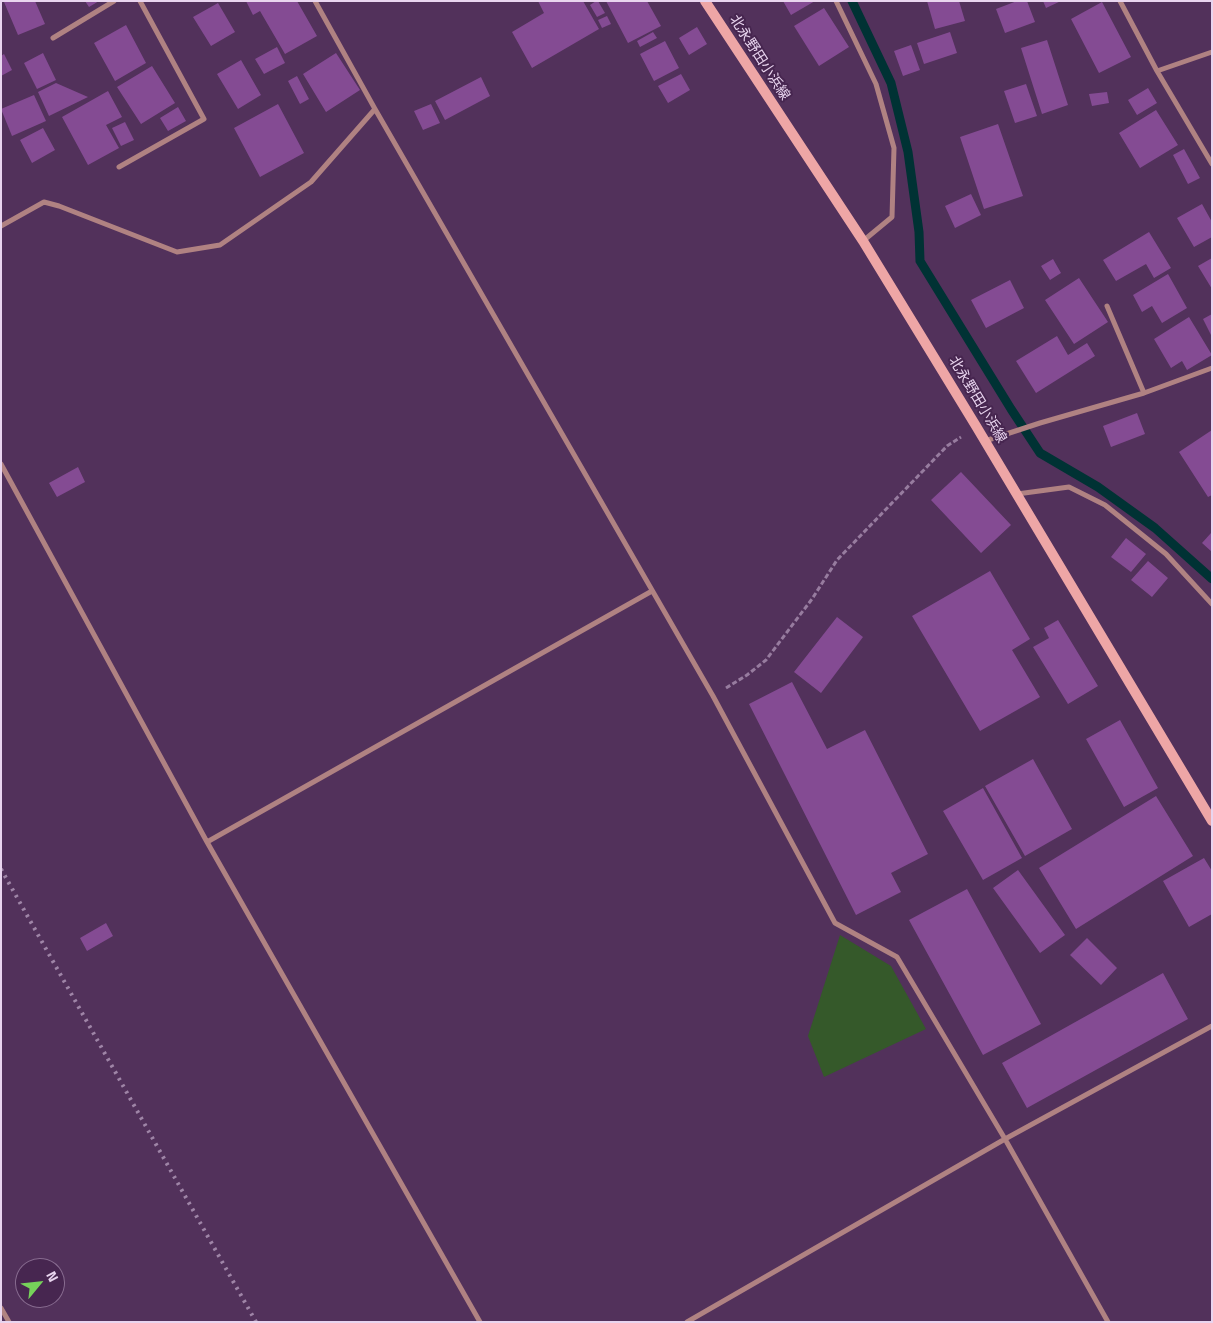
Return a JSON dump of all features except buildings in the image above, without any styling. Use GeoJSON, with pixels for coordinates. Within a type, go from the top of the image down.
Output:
{"type":"FeatureCollection","features":[{"type":"Feature","properties":{"kind":"main road","name":"北永野田小浜線"},"geometry":{"type":"LineString","coordinates":[[705,1],[863,241],[985,440],[1212,822]]}},
{"type":"Feature","properties":{"kind":"street"},"geometry":{"type":"LineString","coordinates":[[54,38],[114,1]]}},
{"type":"Feature","properties":{"kind":"street"},"geometry":{"type":"LineString","coordinates":[[119,167],[204,119],[140,1]]}},
{"type":"Feature","properties":{"kind":"street"},"geometry":{"type":"LineString","coordinates":[[315,1],[375,109],[713,696],[835,923],[897,957],[1005,1139],[1108,1322]]}},
{"type":"Feature","properties":{"kind":"street"},"geometry":{"type":"LineString","coordinates":[[836,1],[876,84],[894,148],[892,217],[863,241]]}},
{"type":"Feature","properties":{"kind":"street"},"geometry":{"type":"LineString","coordinates":[[1120,1],[1156,70],[1212,164]]}},
{"type":"Feature","properties":{"kind":"street"},"geometry":{"type":"LineString","coordinates":[[1156,70],[1212,52]]}},
{"type":"Feature","properties":{"kind":"street"},"geometry":{"type":"LineString","coordinates":[[1,226],[44,202],[59,206],[177,252],[220,245],[311,182],[375,109]]}},
{"type":"Feature","properties":{"kind":"street"},"geometry":{"type":"LineString","coordinates":[[1107,306],[1144,393]]}},
{"type":"Feature","properties":{"kind":"street"},"geometry":{"type":"LineString","coordinates":[[985,440],[1144,393],[1212,368]]}},
{"type":"Feature","properties":{"kind":"street"},"geometry":{"type":"LineString","coordinates":[[1,464],[207,842],[480,1322]]}},
{"type":"Feature","properties":{"kind":"street"},"geometry":{"type":"LineString","coordinates":[[1017,494],[1069,487],[1105,505],[1166,554],[1212,604]]}},
{"type":"Feature","properties":{"kind":"street"},"geometry":{"type":"LineString","coordinates":[[207,842],[652,591]]}},
{"type":"Feature","properties":{"kind":"street"},"geometry":{"type":"LineString","coordinates":[[687,1322],[1005,1139],[1212,1026]]}},
{"type":"Feature","properties":{"kind":"street"},"geometry":{"type":"LineString","coordinates":[[1,1308],[9,1322]]}},
{"type":"Feature","properties":{"kind":"path"},"geometry":{"type":"LineString","coordinates":[[713,696],[747,675],[766,660],[812,600],[838,560],[948,446],[976,426]]}},
{"type":"Feature","properties":{"kind":"green space"},"geometry":{"type":"Polygon","coordinates":[[[840,935],[891,966],[926,1029],[824,1077],[808,1036],[840,935]]]}},
{"type":"Feature","properties":{"kind":"waterway"},"geometry":{"type":"LineString","coordinates":[[852,1],[891,83],[908,152],[919,232],[920,261],[1011,409],[1040,453],[1098,487],[1155,528],[1212,579]]}},
{"type":"Feature","properties":{"kind":"railway"},"geometry":{"type":"LineString","coordinates":[[1,869],[256,1322]]}}]}
